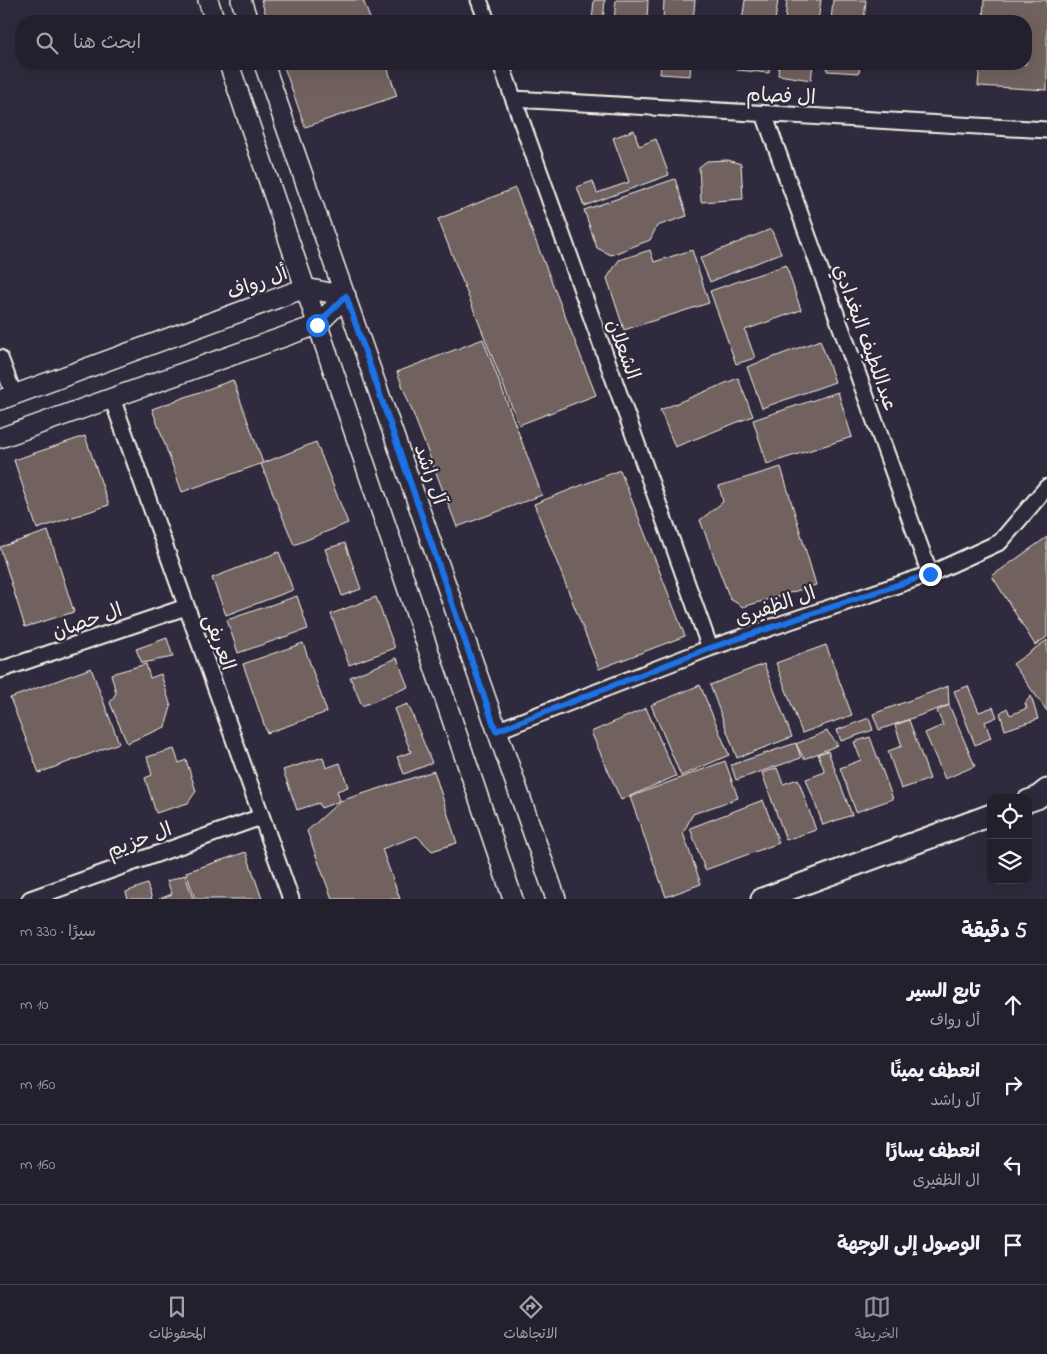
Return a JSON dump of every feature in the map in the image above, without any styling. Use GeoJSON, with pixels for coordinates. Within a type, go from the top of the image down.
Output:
{"type":"FeatureCollection","features":[{"type":"Feature","properties":{"kind":"main road"},"geometry":{"type":"LineString","coordinates":[[1032,800],[1047,790]]}},
{"type":"Feature","properties":{"kind":"main road"},"geometry":{"type":"LineString","coordinates":[[762,899],[987,816]]}},
{"type":"Feature","properties":{"kind":"street"},"geometry":{"type":"LineString","coordinates":[[208,0],[213,15]]}},
{"type":"Feature","properties":{"kind":"street"},"geometry":{"type":"LineString","coordinates":[[241,0],[246,15]]}},
{"type":"Feature","properties":{"kind":"street"},"geometry":{"type":"LineString","coordinates":[[479,0],[484,15]]}},
{"type":"Feature","properties":{"kind":"street"},"geometry":{"type":"LineString","coordinates":[[231,70],[513,899]]}},
{"type":"Feature","properties":{"kind":"street","name":"آل راشد"},"geometry":{"type":"LineString","coordinates":[[266,70],[556,899]]}},
{"type":"Feature","properties":{"kind":"street","name":"الشعلان"},"geometry":{"type":"LineString","coordinates":[[503,70],[710,648]]}},
{"type":"Feature","properties":{"kind":"street","name":"ال فصام"},"geometry":{"type":"LineString","coordinates":[[514,99],[1047,130]]}},
{"type":"Feature","properties":{"kind":"street","name":"عبداللطيف البغدادي"},"geometry":{"type":"LineString","coordinates":[[764,114],[930,574]]}},
{"type":"Feature","properties":{"kind":"street","name":"أل رواف"},"geometry":{"type":"LineString","coordinates":[[7,398],[305,288],[346,296]]}},
{"type":"Feature","properties":{"kind":"street"},"geometry":{"type":"LineString","coordinates":[[0,438],[317,325],[346,296]]}},
{"type":"Feature","properties":{"kind":"street"},"geometry":{"type":"LineString","coordinates":[[0,358],[7,398]]}},
{"type":"Feature","properties":{"kind":"street","name":"العريفى"},"geometry":{"type":"LineString","coordinates":[[112,398],[291,899]]}},
{"type":"Feature","properties":{"kind":"street","name":"ال الظفيرى"},"geometry":{"type":"LineString","coordinates":[[496,731],[710,648],[930,574],[1000,542],[1047,487]]}},
{"type":"Feature","properties":{"kind":"street","name":"ال حصان"},"geometry":{"type":"LineString","coordinates":[[0,670],[186,607]]}},
{"type":"Feature","properties":{"kind":"street","name":"ال حزيم"},"geometry":{"type":"LineString","coordinates":[[30,899],[261,817]]}},
{"type":"Feature","properties":{"kind":"building"},"geometry":{"type":"Polygon","coordinates":[[[261,0],[363,0],[369,15],[266,15],[261,0]]]}},
{"type":"Feature","properties":{"kind":"building"},"geometry":{"type":"Polygon","coordinates":[[[594,0],[605,0],[604,15],[593,15],[594,0]]]}},
{"type":"Feature","properties":{"kind":"building"},"geometry":{"type":"Polygon","coordinates":[[[616,0],[648,0],[647,15],[615,15],[616,0]]]}},
{"type":"Feature","properties":{"kind":"building"},"geometry":{"type":"Polygon","coordinates":[[[664,0],[695,0],[694,15],[663,15],[664,0]]]}},
{"type":"Feature","properties":{"kind":"building"},"geometry":{"type":"Polygon","coordinates":[[[745,0],[778,0],[776,15],[743,15],[745,0]]]}},
{"type":"Feature","properties":{"kind":"building"},"geometry":{"type":"Polygon","coordinates":[[[787,0],[821,0],[819,15],[786,15],[787,0]]]}},
{"type":"Feature","properties":{"kind":"building"},"geometry":{"type":"Polygon","coordinates":[[[833,0],[866,0],[865,15],[832,15],[833,0]]]}},
{"type":"Feature","properties":{"kind":"building"},"geometry":{"type":"Polygon","coordinates":[[[984,0],[1047,0],[1047,90],[978,86],[979,70],[1032,70],[1032,15],[983,15],[984,0]]]}},
{"type":"Feature","properties":{"kind":"building"},"geometry":{"type":"Polygon","coordinates":[[[285,70],[388,70],[397,96],[305,127],[285,70]]]}},
{"type":"Feature","properties":{"kind":"building"},"geometry":{"type":"Polygon","coordinates":[[[660,70],[690,70],[690,76],[660,74],[660,70]]]}},
{"type":"Feature","properties":{"kind":"building"},"geometry":{"type":"Polygon","coordinates":[[[737,70],[769,70],[769,73],[737,70]]]}},
{"type":"Feature","properties":{"kind":"building"},"geometry":{"type":"Polygon","coordinates":[[[778,70],[812,70],[811,80],[778,75],[778,70]]]}},
{"type":"Feature","properties":{"kind":"building"},"geometry":{"type":"Polygon","coordinates":[[[827,70],[859,70],[859,73],[827,70]]]}},
{"type":"Feature","properties":{"kind":"building"},"geometry":{"type":"Polygon","coordinates":[[[634,130],[639,146],[656,139],[669,175],[584,206],[577,187],[593,181],[597,193],[629,182],[613,138],[634,130]]]}},
{"type":"Feature","properties":{"kind":"building"},"geometry":{"type":"Polygon","coordinates":[[[728,160],[741,164],[743,199],[701,202],[699,167],[707,161],[728,160]]]}},
{"type":"Feature","properties":{"kind":"building"},"geometry":{"type":"Polygon","coordinates":[[[675,179],[687,216],[657,226],[650,240],[611,255],[597,248],[584,210],[675,179]]]}},
{"type":"Feature","properties":{"kind":"building"},"geometry":{"type":"Polygon","coordinates":[[[515,188],[596,395],[519,425],[438,219],[515,188]]]}},
{"type":"Feature","properties":{"kind":"building"},"geometry":{"type":"Polygon","coordinates":[[[771,229],[781,253],[710,282],[700,258],[771,229]]]}},
{"type":"Feature","properties":{"kind":"building"},"geometry":{"type":"Polygon","coordinates":[[[650,250],[654,262],[692,250],[709,303],[624,330],[607,278],[619,260],[650,250]]]}},
{"type":"Feature","properties":{"kind":"building"},"geometry":{"type":"Polygon","coordinates":[[[786,265],[801,310],[745,330],[755,358],[736,364],[710,291],[786,265]]]}},
{"type":"Feature","properties":{"kind":"building"},"geometry":{"type":"Polygon","coordinates":[[[483,339],[542,495],[457,527],[397,372],[483,339]]]}},
{"type":"Feature","properties":{"kind":"building"},"geometry":{"type":"Polygon","coordinates":[[[820,340],[835,382],[762,408],[747,367],[820,340]]]}},
{"type":"Feature","properties":{"kind":"building"},"geometry":{"type":"Polygon","coordinates":[[[738,378],[753,416],[675,447],[660,410],[738,378]]]}},
{"type":"Feature","properties":{"kind":"building"},"geometry":{"type":"Polygon","coordinates":[[[233,380],[263,463],[182,492],[152,409],[233,380]]]}},
{"type":"Feature","properties":{"kind":"building"},"geometry":{"type":"Polygon","coordinates":[[[838,392],[852,437],[767,464],[753,420],[838,392]]]}},
{"type":"Feature","properties":{"kind":"building"},"geometry":{"type":"Polygon","coordinates":[[[85,436],[109,505],[37,529],[14,460],[85,436]]]}},
{"type":"Feature","properties":{"kind":"building"},"geometry":{"type":"Polygon","coordinates":[[[316,442],[348,523],[294,545],[261,464],[316,442]]]}},
{"type":"Feature","properties":{"kind":"building"},"geometry":{"type":"Polygon","coordinates":[[[781,467],[816,585],[743,607],[730,599],[700,520],[723,502],[719,486],[781,467]]]}},
{"type":"Feature","properties":{"kind":"building"},"geometry":{"type":"Polygon","coordinates":[[[620,470],[685,636],[599,669],[534,504],[620,470]]]}},
{"type":"Feature","properties":{"kind":"building"},"geometry":{"type":"Polygon","coordinates":[[[48,531],[74,612],[25,627],[0,547],[48,531]]]}},
{"type":"Feature","properties":{"kind":"building"},"geometry":{"type":"Polygon","coordinates":[[[1047,537],[1047,637],[1035,645],[992,576],[1047,537]]]}},
{"type":"Feature","properties":{"kind":"building"},"geometry":{"type":"Polygon","coordinates":[[[345,543],[361,589],[342,596],[325,549],[345,543]]]}},
{"type":"Feature","properties":{"kind":"building"},"geometry":{"type":"Polygon","coordinates":[[[279,552],[293,590],[226,615],[212,578],[279,552]]]}},
{"type":"Feature","properties":{"kind":"building"},"geometry":{"type":"Polygon","coordinates":[[[297,596],[308,629],[238,653],[227,620],[297,596]]]}},
{"type":"Feature","properties":{"kind":"building"},"geometry":{"type":"Polygon","coordinates":[[[376,597],[395,648],[349,665],[331,614],[376,597]]]}},
{"type":"Feature","properties":{"kind":"building"},"geometry":{"type":"Polygon","coordinates":[[[167,638],[173,657],[142,663],[136,649],[167,638]]]}},
{"type":"Feature","properties":{"kind":"building"},"geometry":{"type":"Polygon","coordinates":[[[1047,640],[1047,711],[1013,664],[1047,640]]]}},
{"type":"Feature","properties":{"kind":"building"},"geometry":{"type":"Polygon","coordinates":[[[303,643],[327,712],[267,733],[243,664],[303,643]]]}},
{"type":"Feature","properties":{"kind":"building"},"geometry":{"type":"Polygon","coordinates":[[[826,645],[852,715],[802,733],[776,663],[826,645]]]}},
{"type":"Feature","properties":{"kind":"building"},"geometry":{"type":"Polygon","coordinates":[[[397,658],[408,687],[362,706],[350,677],[397,658]]]}},
{"type":"Feature","properties":{"kind":"building"},"geometry":{"type":"Polygon","coordinates":[[[146,664],[150,678],[161,674],[171,707],[165,727],[127,743],[110,703],[116,693],[111,674],[146,664]]]}},
{"type":"Feature","properties":{"kind":"building"},"geometry":{"type":"Polygon","coordinates":[[[764,664],[792,737],[737,758],[710,685],[764,664]]]}},
{"type":"Feature","properties":{"kind":"building"},"geometry":{"type":"Polygon","coordinates":[[[91,668],[119,743],[39,773],[10,698],[91,668]]]}},
{"type":"Feature","properties":{"kind":"building"},"geometry":{"type":"Polygon","coordinates":[[[700,685],[729,755],[681,776],[651,705],[700,685]]]}},
{"type":"Feature","properties":{"kind":"building"},"geometry":{"type":"Polygon","coordinates":[[[948,686],[949,705],[879,730],[873,714],[948,686]]]}},
{"type":"Feature","properties":{"kind":"building"},"geometry":{"type":"Polygon","coordinates":[[[968,686],[979,712],[993,707],[997,717],[985,722],[991,738],[975,745],[954,691],[968,686]]]}},
{"type":"Feature","properties":{"kind":"building"},"geometry":{"type":"Polygon","coordinates":[[[1031,696],[1038,719],[1005,730],[1000,713],[1007,708],[1010,715],[1027,708],[1025,703],[1031,696]]]}},
{"type":"Feature","properties":{"kind":"building"},"geometry":{"type":"Polygon","coordinates":[[[408,704],[432,763],[404,774],[397,757],[411,752],[394,709],[408,704]]]}},
{"type":"Feature","properties":{"kind":"building"},"geometry":{"type":"Polygon","coordinates":[[[949,705],[975,766],[945,779],[925,733],[943,725],[937,711],[949,705]]]}},
{"type":"Feature","properties":{"kind":"building"},"geometry":{"type":"Polygon","coordinates":[[[646,708],[676,776],[621,800],[591,732],[646,708]]]}},
{"type":"Feature","properties":{"kind":"building"},"geometry":{"type":"Polygon","coordinates":[[[869,718],[873,730],[841,741],[837,730],[869,718]]]}},
{"type":"Feature","properties":{"kind":"building"},"geometry":{"type":"Polygon","coordinates":[[[909,720],[930,779],[901,789],[888,751],[902,746],[895,725],[909,720]]]}},
{"type":"Feature","properties":{"kind":"building"},"geometry":{"type":"Polygon","coordinates":[[[827,731],[838,745],[804,759],[796,744],[827,731]]]}},
{"type":"Feature","properties":{"kind":"building"},"geometry":{"type":"Polygon","coordinates":[[[870,737],[893,799],[856,812],[840,768],[861,760],[854,742],[870,737]]]}},
{"type":"Feature","properties":{"kind":"building"},"geometry":{"type":"Polygon","coordinates":[[[796,743],[801,758],[736,780],[731,765],[796,743]]]}},
{"type":"Feature","properties":{"kind":"building"},"geometry":{"type":"Polygon","coordinates":[[[174,749],[179,763],[186,760],[196,791],[188,803],[156,813],[145,778],[152,775],[147,757],[174,749]]]}},
{"type":"Feature","properties":{"kind":"building"},"geometry":{"type":"Polygon","coordinates":[[[828,751],[852,815],[823,825],[806,779],[825,772],[818,754],[828,751]]]}},
{"type":"Feature","properties":{"kind":"building"},"geometry":{"type":"Polygon","coordinates":[[[323,757],[326,768],[340,763],[348,787],[337,791],[340,801],[321,808],[319,803],[297,810],[283,770],[323,757]]]}},
{"type":"Feature","properties":{"kind":"building"},"geometry":{"type":"Polygon","coordinates":[[[725,761],[738,798],[693,814],[683,833],[701,884],[666,897],[630,797],[725,761]]]}},
{"type":"Feature","properties":{"kind":"building"},"geometry":{"type":"Polygon","coordinates":[[[777,768],[783,784],[798,779],[816,830],[786,840],[762,773],[777,768]]]}},
{"type":"Feature","properties":{"kind":"building"},"geometry":{"type":"Polygon","coordinates":[[[434,771],[457,843],[432,851],[417,836],[382,849],[400,899],[332,899],[307,831],[340,801],[434,771]]]}},
{"type":"Feature","properties":{"kind":"building"},"geometry":{"type":"Polygon","coordinates":[[[763,800],[779,843],[705,870],[690,828],[763,800]]]}},
{"type":"Feature","properties":{"kind":"building"},"geometry":{"type":"Polygon","coordinates":[[[246,852],[262,899],[195,899],[186,872],[246,852]]]}},
{"type":"Feature","properties":{"kind":"building"},"geometry":{"type":"Polygon","coordinates":[[[185,875],[193,899],[159,899],[172,894],[167,881],[185,875]]]}},
{"type":"Feature","properties":{"kind":"building"},"geometry":{"type":"Polygon","coordinates":[[[147,884],[152,899],[128,899],[126,892],[147,884]]]}},
{"type":"Feature","properties":{"kind":"route"},"geometry":{"type":"LineString","coordinates":[[317,325],[346,296],[496,731],[710,648],[930,574]]}}]}
